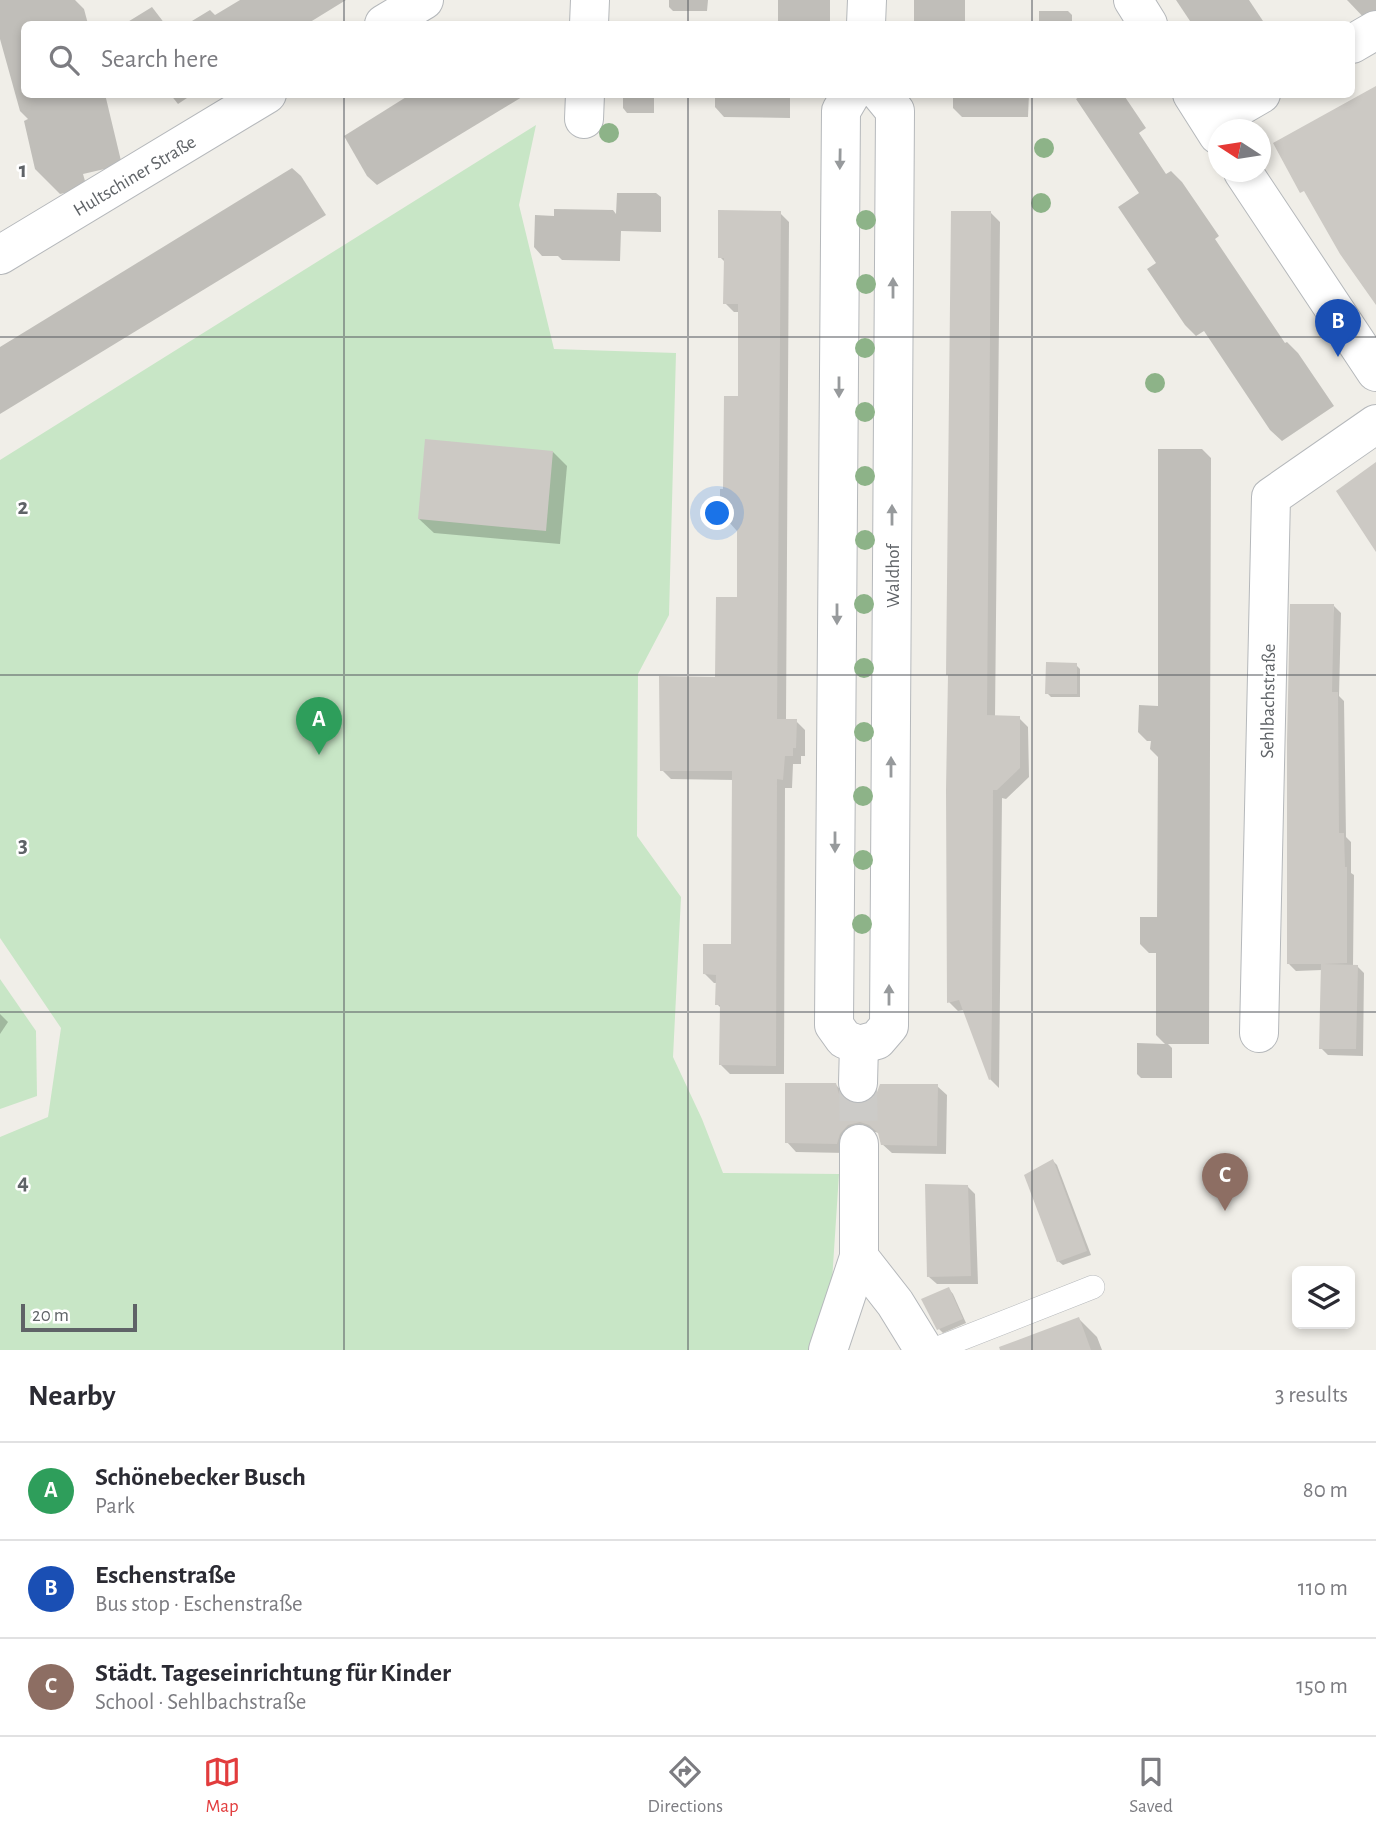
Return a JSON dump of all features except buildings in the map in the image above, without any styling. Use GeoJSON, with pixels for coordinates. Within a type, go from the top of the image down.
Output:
{"type":"FeatureCollection","features":[{"type":"Feature","properties":{"kind":"street"},"geometry":{"type":"LineString","coordinates":[[389,21],[424,0]]}},
{"type":"Feature","properties":{"kind":"street"},"geometry":{"type":"LineString","coordinates":[[589,21],[590,0]]}},
{"type":"Feature","properties":{"kind":"street"},"geometry":{"type":"LineString","coordinates":[[866,21],[867,0]]}},
{"type":"Feature","properties":{"kind":"street"},"geometry":{"type":"LineString","coordinates":[[1133,0],[1146,21]]}},
{"type":"Feature","properties":{"kind":"street"},"geometry":{"type":"LineString","coordinates":[[1355,42],[1376,30]]}},
{"type":"Feature","properties":{"kind":"street","name":"Hultschiner Straße"},"geometry":{"type":"LineString","coordinates":[[2,247],[260,98]]}},
{"type":"Feature","properties":{"kind":"street"},"geometry":{"type":"LineString","coordinates":[[849,98],[841,111],[834,1025],[844,1039],[859,1045],[858,1083]]}},
{"type":"Feature","properties":{"kind":"street","name":"Waldhof"},"geometry":{"type":"LineString","coordinates":[[859,1045],[877,1040],[889,1026],[895,111],[884,98]]}},
{"type":"Feature","properties":{"kind":"street"},"geometry":{"type":"LineString","coordinates":[[1207,117],[1252,98]]}},
{"type":"Feature","properties":{"kind":"street"},"geometry":{"type":"LineString","coordinates":[[1250,182],[1376,372]]}},
{"type":"Feature","properties":{"kind":"street","name":"Sehlbachstraße"},"geometry":{"type":"LineString","coordinates":[[1259,1033],[1271,497],[1376,424]]}},
{"type":"Feature","properties":{"kind":"street"},"geometry":{"type":"LineString","coordinates":[[836,1344],[859,1257],[859,1161]]}},
{"type":"Feature","properties":{"kind":"street"},"geometry":{"type":"LineString","coordinates":[[859,1257],[895,1303],[924,1350]]}},
{"type":"Feature","properties":{"kind":"lane"},"geometry":{"type":"LineString","coordinates":[[933,1350],[1093,1287]]}},
{"type":"Feature","properties":{"kind":"green space"},"geometry":{"type":"Polygon","coordinates":[[[536,125],[519,205],[554,349],[676,353],[669,615],[638,674],[637,836],[681,897],[673,1057],[723,1173],[839,1174],[830,1312],[816,1350],[0,1350],[0,1137],[48,1117],[61,1028],[0,938],[0,460],[536,125]]]}},
{"type":"Feature","properties":{"kind":"green space"},"geometry":{"type":"Polygon","coordinates":[[[0,979],[36,1031],[37,1096],[0,1109],[0,979]]]}},
{"type":"Feature","properties":{"kind":"tunnel"},"geometry":{"type":"LineString","coordinates":[[858,1083],[859,1144]]}},
{"type":"Feature","properties":{"kind":"place","name":"Eschenstraße"},"geometry":{"type":"Point","coordinates":[1338,357]}},
{"type":"Feature","properties":{"kind":"place","name":"Schönebecker Busch"},"geometry":{"type":"Point","coordinates":[319,755]}},
{"type":"Feature","properties":{"kind":"place","name":"Städt. Tageseinrichtung für Kinder"},"geometry":{"type":"Point","coordinates":[1225,1211]}}]}
